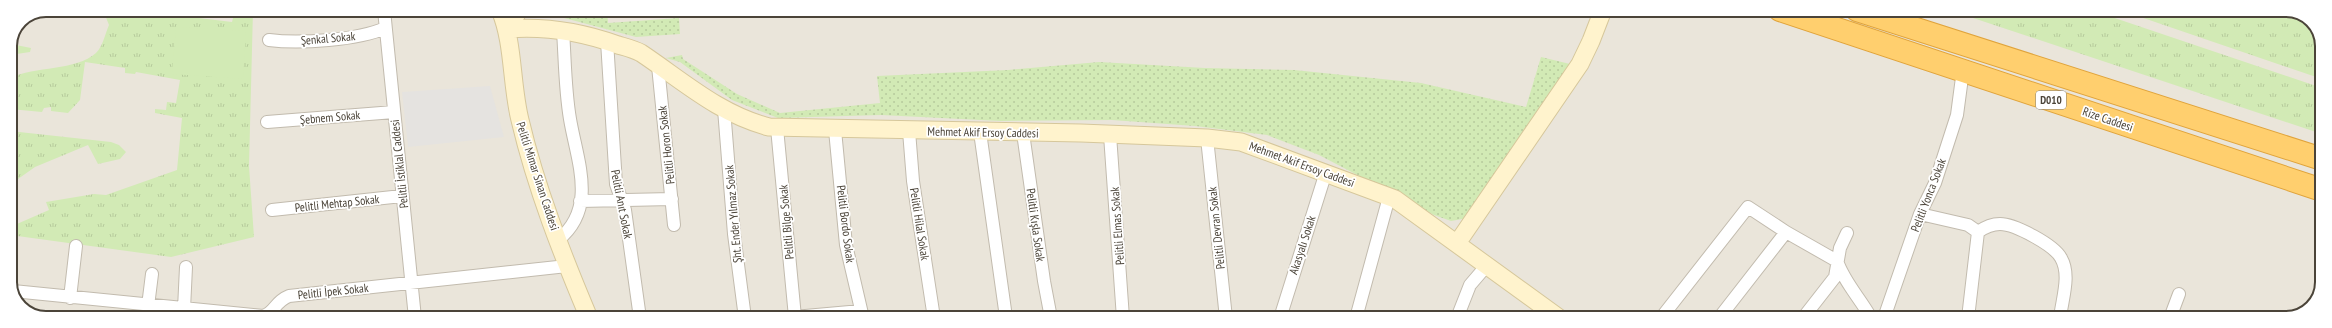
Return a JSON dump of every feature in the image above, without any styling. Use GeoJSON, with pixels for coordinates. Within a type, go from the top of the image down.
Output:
{"type":"FeatureCollection","features":[{"type":"Feature","properties":{"kind":"highway","name":"Rize Caddesi"},"geometry":{"type":"LineString","coordinates":[[1801,17],[2315,188]]}},
{"type":"Feature","properties":{"kind":"highway","name":"D010"},"geometry":{"type":"LineString","coordinates":[[1880,17],[2315,157]]}},
{"type":"Feature","properties":{"kind":"street","name":"Pelitli İstiklal Caddesi"},"geometry":{"type":"LineString","coordinates":[[384,17],[414,311]]}},
{"type":"Feature","properties":{"kind":"street","name":"Pelitli Mimar Sinan Caddesi"},"geometry":{"type":"LineString","coordinates":[[503,17],[508,29],[512,84],[529,154],[567,266],[586,311]]}},
{"type":"Feature","properties":{"kind":"street"},"geometry":{"type":"LineString","coordinates":[[508,29],[515,17]]}},
{"type":"Feature","properties":{"kind":"street"},"geometry":{"type":"LineString","coordinates":[[1458,242],[1580,64],[1600,17]]}},
{"type":"Feature","properties":{"kind":"street","name":"Mehmet Akif Ersoy Caddesi"},"geometry":{"type":"LineString","coordinates":[[508,29],[531,27],[563,31],[608,41],[639,52],[724,109],[748,122],[777,128],[1110,135],[1206,138],[1242,142],[1390,197],[1413,210],[1488,264],[1543,311]]}},
{"type":"Feature","properties":{"kind":"street","name":"Şenkal Sokak"},"geometry":{"type":"LineString","coordinates":[[269,40],[291,41],[358,36],[385,28]]}},
{"type":"Feature","properties":{"kind":"street"},"geometry":{"type":"LineString","coordinates":[[558,240],[570,231],[576,221],[582,182],[570,118],[563,31]]}},
{"type":"Feature","properties":{"kind":"street","name":"Pelitli Anıt Sokak"},"geometry":{"type":"LineString","coordinates":[[608,41],[616,184],[625,210],[639,311]]}},
{"type":"Feature","properties":{"kind":"street","name":"Pelitli Horon Sokak"},"geometry":{"type":"LineString","coordinates":[[658,66],[674,225]]}},
{"type":"Feature","properties":{"kind":"street","name":"Pelitli Yonca Sokak"},"geometry":{"type":"LineString","coordinates":[[1886,311],[1920,214],[1935,183],[1957,115],[1964,70]]}},
{"type":"Feature","properties":{"kind":"street","name":"Şht. Ender Yılmaz Sokak"},"geometry":{"type":"LineString","coordinates":[[724,109],[734,234],[744,311]]}},
{"type":"Feature","properties":{"kind":"street","name":"Şebnem Sokak"},"geometry":{"type":"LineString","coordinates":[[267,122],[394,112]]}},
{"type":"Feature","properties":{"kind":"street","name":"Pelitli Bilge Sokak"},"geometry":{"type":"LineString","coordinates":[[777,128],[789,311]]}},
{"type":"Feature","properties":{"kind":"street","name":"Pelitli Bordo Sokak"},"geometry":{"type":"LineString","coordinates":[[835,130],[846,245],[861,311]]}},
{"type":"Feature","properties":{"kind":"street","name":"Pelitli Hilal Sokak"},"geometry":{"type":"LineString","coordinates":[[909,131],[913,181],[933,311]]}},
{"type":"Feature","properties":{"kind":"street"},"geometry":{"type":"LineString","coordinates":[[980,132],[1004,311]]}},
{"type":"Feature","properties":{"kind":"street","name":"Pelitli Kışla Sokak"},"geometry":{"type":"LineString","coordinates":[[1023,133],[1050,311]]}},
{"type":"Feature","properties":{"kind":"street","name":"Pelitli Elmas Sokak"},"geometry":{"type":"LineString","coordinates":[[1110,135],[1123,311]]}},
{"type":"Feature","properties":{"kind":"street","name":"Pelitli Devran Sokak"},"geometry":{"type":"LineString","coordinates":[[1206,138],[1225,311]]}},
{"type":"Feature","properties":{"kind":"street","name":"Akasyalı Sokak"},"geometry":{"type":"LineString","coordinates":[[1282,311],[1326,172]]}},
{"type":"Feature","properties":{"kind":"street","name":"Pelitli Mehtap Sokak"},"geometry":{"type":"LineString","coordinates":[[272,210],[402,196]]}},
{"type":"Feature","properties":{"kind":"street"},"geometry":{"type":"LineString","coordinates":[[1358,311],[1390,197]]}},
{"type":"Feature","properties":{"kind":"street"},"geometry":{"type":"LineString","coordinates":[[580,201],[672,199]]}},
{"type":"Feature","properties":{"kind":"street"},"geometry":{"type":"LineString","coordinates":[[1666,311],[1748,207],[1786,232],[1837,261],[1842,277],[1858,297],[1867,311]]}},
{"type":"Feature","properties":{"kind":"street"},"geometry":{"type":"LineString","coordinates":[[1920,214],[1968,225],[1978,232]]}},
{"type":"Feature","properties":{"kind":"street"},"geometry":{"type":"LineString","coordinates":[[1969,311],[1978,232],[1988,225],[2002,224],[2042,241],[2061,257],[2066,277],[2061,311]]}},
{"type":"Feature","properties":{"kind":"street"},"geometry":{"type":"LineString","coordinates":[[1724,311],[1786,232]]}},
{"type":"Feature","properties":{"kind":"street"},"geometry":{"type":"LineString","coordinates":[[1809,311],[1835,277],[1837,261],[1847,233]]}},
{"type":"Feature","properties":{"kind":"street"},"geometry":{"type":"LineString","coordinates":[[70,298],[76,246]]}},
{"type":"Feature","properties":{"kind":"street"},"geometry":{"type":"LineString","coordinates":[[1460,311],[1470,285],[1488,264]]}},
{"type":"Feature","properties":{"kind":"street","name":"Pelitli İpek Sokak"},"geometry":{"type":"LineString","coordinates":[[275,311],[281,299],[289,296],[567,266]]}},
{"type":"Feature","properties":{"kind":"street"},"geometry":{"type":"LineString","coordinates":[[184,309],[186,267]]}},
{"type":"Feature","properties":{"kind":"street"},"geometry":{"type":"LineString","coordinates":[[148,306],[152,274]]}},
{"type":"Feature","properties":{"kind":"street","name":"Pelitli İpek Sokak"},"geometry":{"type":"LineString","coordinates":[[19,292],[207,311]]}},
{"type":"Feature","properties":{"kind":"street"},"geometry":{"type":"LineString","coordinates":[[2173,311],[2179,294]]}},
{"type":"Feature","properties":{"kind":"shaded area"},"geometry":{"type":"Polygon","coordinates":[[[2289,17],[2299,20],[2308,27],[2313,35],[2315,44],[2315,285],[2312,295],[2305,304],[2297,309],[2286,311],[43,311],[33,308],[22,298],[17,284],[17,46],[19,35],[22,30],[30,22],[41,18],[2289,17]]]}},
{"type":"Feature","properties":{"kind":"shaded area"},"geometry":{"type":"Polygon","coordinates":[[[490,86],[504,137],[408,147],[402,92],[490,86]]]}},
{"type":"Feature","properties":{"kind":"green space"},"geometry":{"type":"Polygon","coordinates":[[[106,17],[191,17],[232,22],[233,17],[253,17],[249,166],[254,237],[171,257],[17,236],[17,224],[49,210],[46,202],[94,194],[106,195],[177,170],[182,118],[155,113],[155,109],[166,110],[167,102],[176,103],[180,80],[136,72],[135,74],[125,73],[125,68],[85,62],[80,100],[68,113],[51,111],[51,107],[44,108],[42,112],[17,110],[17,75],[67,66],[88,59],[98,50],[109,25],[106,17]]]}},
{"type":"Feature","properties":{"kind":"green space"},"geometry":{"type":"Polygon","coordinates":[[[560,17],[608,17],[608,23],[679,18],[680,34],[636,37],[560,17]]]}},
{"type":"Feature","properties":{"kind":"green space"},"geometry":{"type":"Polygon","coordinates":[[[1970,17],[2112,17],[2315,86],[2315,132],[1970,17]]]}},
{"type":"Feature","properties":{"kind":"green space"},"geometry":{"type":"Polygon","coordinates":[[[2140,17],[2289,17],[2299,20],[2308,27],[2313,35],[2315,44],[2315,77],[2140,17]]]}},
{"type":"Feature","properties":{"kind":"green space"},"geometry":{"type":"Polygon","coordinates":[[[176,27],[246,31],[243,79],[172,74],[176,27]]]}},
{"type":"Feature","properties":{"kind":"green space"},"geometry":{"type":"Polygon","coordinates":[[[17,45],[31,48],[30,52],[17,54],[17,45]]]}},
{"type":"Feature","properties":{"kind":"green space"},"geometry":{"type":"Polygon","coordinates":[[[682,55],[683,59],[737,94],[780,113],[880,103],[877,76],[1008,70],[1099,62],[1205,68],[1294,70],[1421,83],[1526,107],[1541,57],[1570,64],[1468,218],[1451,221],[1434,215],[1319,155],[1267,135],[1195,126],[1112,120],[1001,121],[881,115],[778,118],[732,100],[680,62],[666,58],[682,55]]]}},
{"type":"Feature","properties":{"kind":"green space"},"geometry":{"type":"Polygon","coordinates":[[[17,132],[111,142],[119,145],[126,152],[120,159],[98,164],[88,145],[35,167],[18,179],[17,132]]]}}]}
